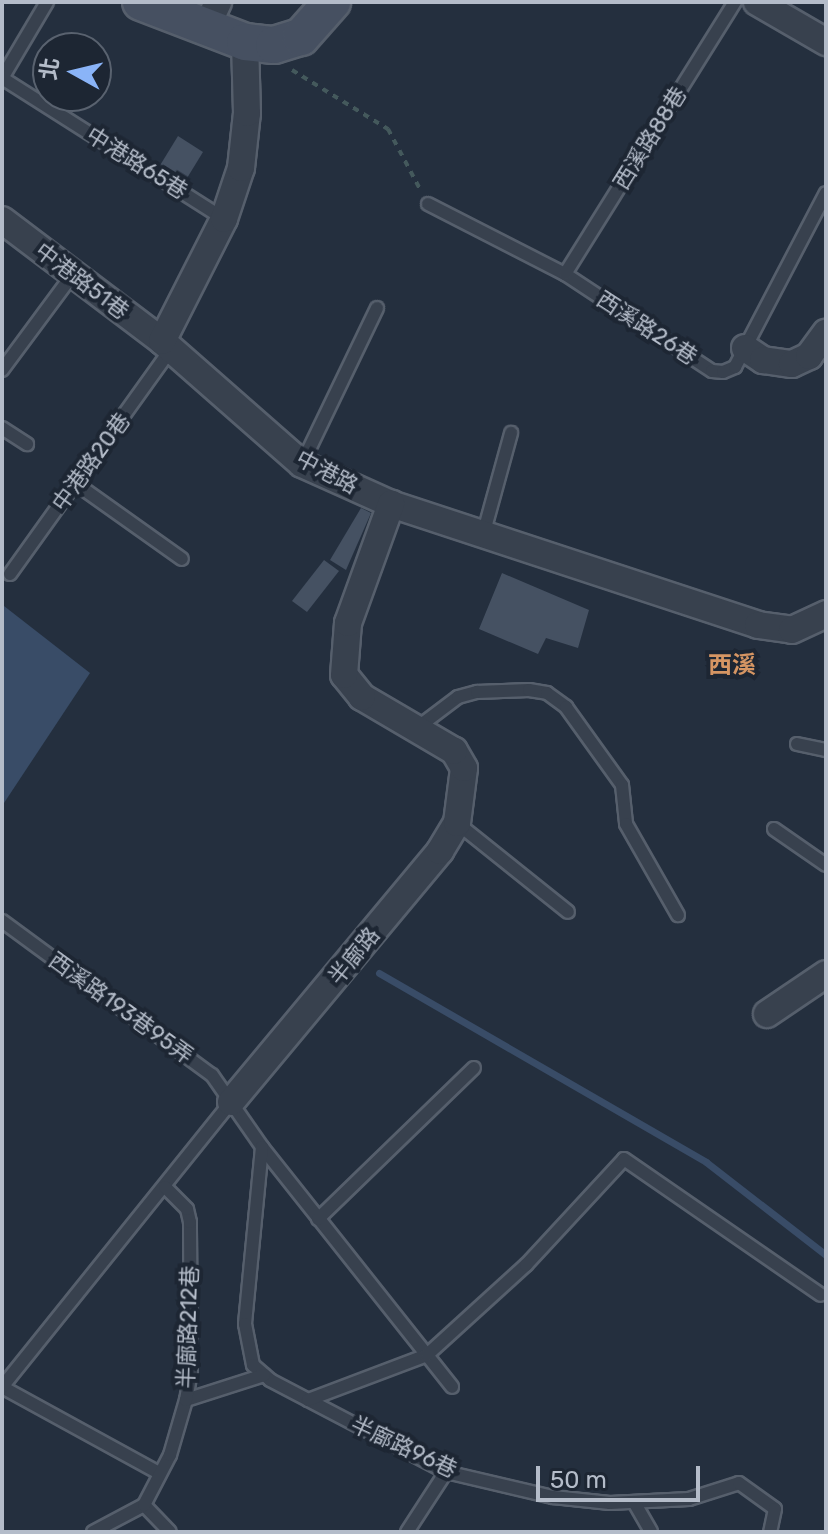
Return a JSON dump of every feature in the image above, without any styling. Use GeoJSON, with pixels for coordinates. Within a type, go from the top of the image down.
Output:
{"type":"FeatureCollection","features":[{"type":"Feature","properties":{"kind":"street"},"geometry":{"type":"LineString","coordinates":[[141,2],[212,14],[245,42],[274,45],[301,37],[332,2]]}},
{"type":"Feature","properties":{"kind":"street"},"geometry":{"type":"LineString","coordinates":[[757,2],[826,42]]}},
{"type":"Feature","properties":{"kind":"street"},"geometry":{"type":"LineString","coordinates":[[166,345],[224,219],[241,168],[247,113],[245,42]]}},
{"type":"Feature","properties":{"kind":"street","name":"中港路51巷"},"geometry":{"type":"LineString","coordinates":[[2,220],[166,345]]}},
{"type":"Feature","properties":{"kind":"street"},"geometry":{"type":"LineString","coordinates":[[745,348],[763,360],[792,364],[809,356],[826,333]]}},
{"type":"Feature","properties":{"kind":"street","name":"中港路"},"geometry":{"type":"LineString","coordinates":[[166,345],[302,464],[391,504],[758,625],[792,630],[826,614]]}},
{"type":"Feature","properties":{"kind":"street","name":"半廍路"},"geometry":{"type":"LineString","coordinates":[[231,1102],[440,851],[457,823],[464,768],[454,751],[362,697],[344,675],[348,623],[391,504]]}},
{"type":"Feature","properties":{"kind":"street"},"geometry":{"type":"LineString","coordinates":[[767,1014],[826,974]]}},
{"type":"Feature","properties":{"kind":"lane","name":"中港路65巷"},"geometry":{"type":"LineString","coordinates":[[47,2],[2,78],[224,219]]}},
{"type":"Feature","properties":{"kind":"lane","name":"西溪路88巷"},"geometry":{"type":"LineString","coordinates":[[565,274],[735,2]]}},
{"type":"Feature","properties":{"kind":"lane","name":"西溪路26巷"},"geometry":{"type":"LineString","coordinates":[[428,204],[565,274],[712,371],[735,367],[826,193]]}},
{"type":"Feature","properties":{"kind":"lane"},"geometry":{"type":"LineString","coordinates":[[2,370],[73,274]]}},
{"type":"Feature","properties":{"kind":"lane"},"geometry":{"type":"LineString","coordinates":[[302,464],[377,308]]}},
{"type":"Feature","properties":{"kind":"lane","name":"中港路20巷"},"geometry":{"type":"LineString","coordinates":[[10,574],[75,483],[166,345]]}},
{"type":"Feature","properties":{"kind":"lane"},"geometry":{"type":"LineString","coordinates":[[2,428],[27,444]]}},
{"type":"Feature","properties":{"kind":"lane"},"geometry":{"type":"LineString","coordinates":[[483,535],[511,433]]}},
{"type":"Feature","properties":{"kind":"lane"},"geometry":{"type":"LineString","coordinates":[[75,483],[182,559]]}},
{"type":"Feature","properties":{"kind":"lane"},"geometry":{"type":"LineString","coordinates":[[417,728],[458,697],[477,692],[529,690],[547,693],[566,707],[622,785],[626,824],[678,915]]}},
{"type":"Feature","properties":{"kind":"lane"},"geometry":{"type":"LineString","coordinates":[[797,744],[826,750]]}},
{"type":"Feature","properties":{"kind":"lane"},"geometry":{"type":"LineString","coordinates":[[457,823],[568,912]]}},
{"type":"Feature","properties":{"kind":"lane"},"geometry":{"type":"LineString","coordinates":[[774,829],[826,865]]}},
{"type":"Feature","properties":{"kind":"lane","name":"西溪路193巷95弄"},"geometry":{"type":"LineString","coordinates":[[2,921],[212,1075],[231,1102]]}},
{"type":"Feature","properties":{"kind":"lane"},"geometry":{"type":"LineString","coordinates":[[318,1219],[474,1068]]}},
{"type":"Feature","properties":{"kind":"lane"},"geometry":{"type":"LineString","coordinates":[[231,1102],[262,1147],[452,1387]]}},
{"type":"Feature","properties":{"kind":"lane","name":"半廍路"},"geometry":{"type":"LineString","coordinates":[[159,1473],[2,1387],[231,1102]]}},
{"type":"Feature","properties":{"kind":"lane"},"geometry":{"type":"LineString","coordinates":[[186,1400],[264,1375],[253,1365],[245,1324],[262,1147]]}},
{"type":"Feature","properties":{"kind":"lane"},"geometry":{"type":"LineString","coordinates":[[308,1400],[427,1355],[526,1265],[624,1159],[821,1295]]}},
{"type":"Feature","properties":{"kind":"lane","name":"半廍路212巷"},"geometry":{"type":"LineString","coordinates":[[144,1505],[186,1400],[191,1371],[190,1222],[187,1209],[165,1187]]}},
{"type":"Feature","properties":{"kind":"lane","name":"半廍路96巷"},"geometry":{"type":"LineString","coordinates":[[264,1375],[446,1472],[553,1497],[634,1502],[689,1499],[739,1483],[775,1509],[770,1532]]}},
{"type":"Feature","properties":{"kind":"lane"},"geometry":{"type":"LineString","coordinates":[[409,1531],[446,1472]]}},
{"type":"Feature","properties":{"kind":"lane"},"geometry":{"type":"LineString","coordinates":[[634,1502],[651,1532]]}},
{"type":"Feature","properties":{"kind":"lane"},"geometry":{"type":"LineString","coordinates":[[93,1532],[144,1505],[170,1532]]}},
{"type":"Feature","properties":{"kind":"path"},"geometry":{"type":"LineString","coordinates":[[284,66],[388,129],[428,204]]}},
{"type":"Feature","properties":{"kind":"water"},"geometry":{"type":"Polygon","coordinates":[[[4,606],[90,673],[2,806],[2,609],[4,606]]]}},
{"type":"Feature","properties":{"kind":"building"},"geometry":{"type":"Polygon","coordinates":[[[178,136],[203,152],[184,183],[159,167],[178,136]]]}},
{"type":"Feature","properties":{"kind":"building"},"geometry":{"type":"Polygon","coordinates":[[[361,508],[371,513],[346,570],[330,560],[361,508]]]}},
{"type":"Feature","properties":{"kind":"building"},"geometry":{"type":"Polygon","coordinates":[[[324,560],[339,571],[307,612],[292,601],[324,560]]]}},
{"type":"Feature","properties":{"kind":"building"},"geometry":{"type":"Polygon","coordinates":[[[502,573],[589,610],[578,648],[546,638],[538,654],[479,629],[502,573]]]}},
{"type":"Feature","properties":{"kind":"waterway"},"geometry":{"type":"LineString","coordinates":[[379,973],[706,1162],[826,1255]]}},
{"type":"Feature","properties":{"kind":"district","name":"西溪"},"geometry":{"type":"Point","coordinates":[732,666]}}]}
